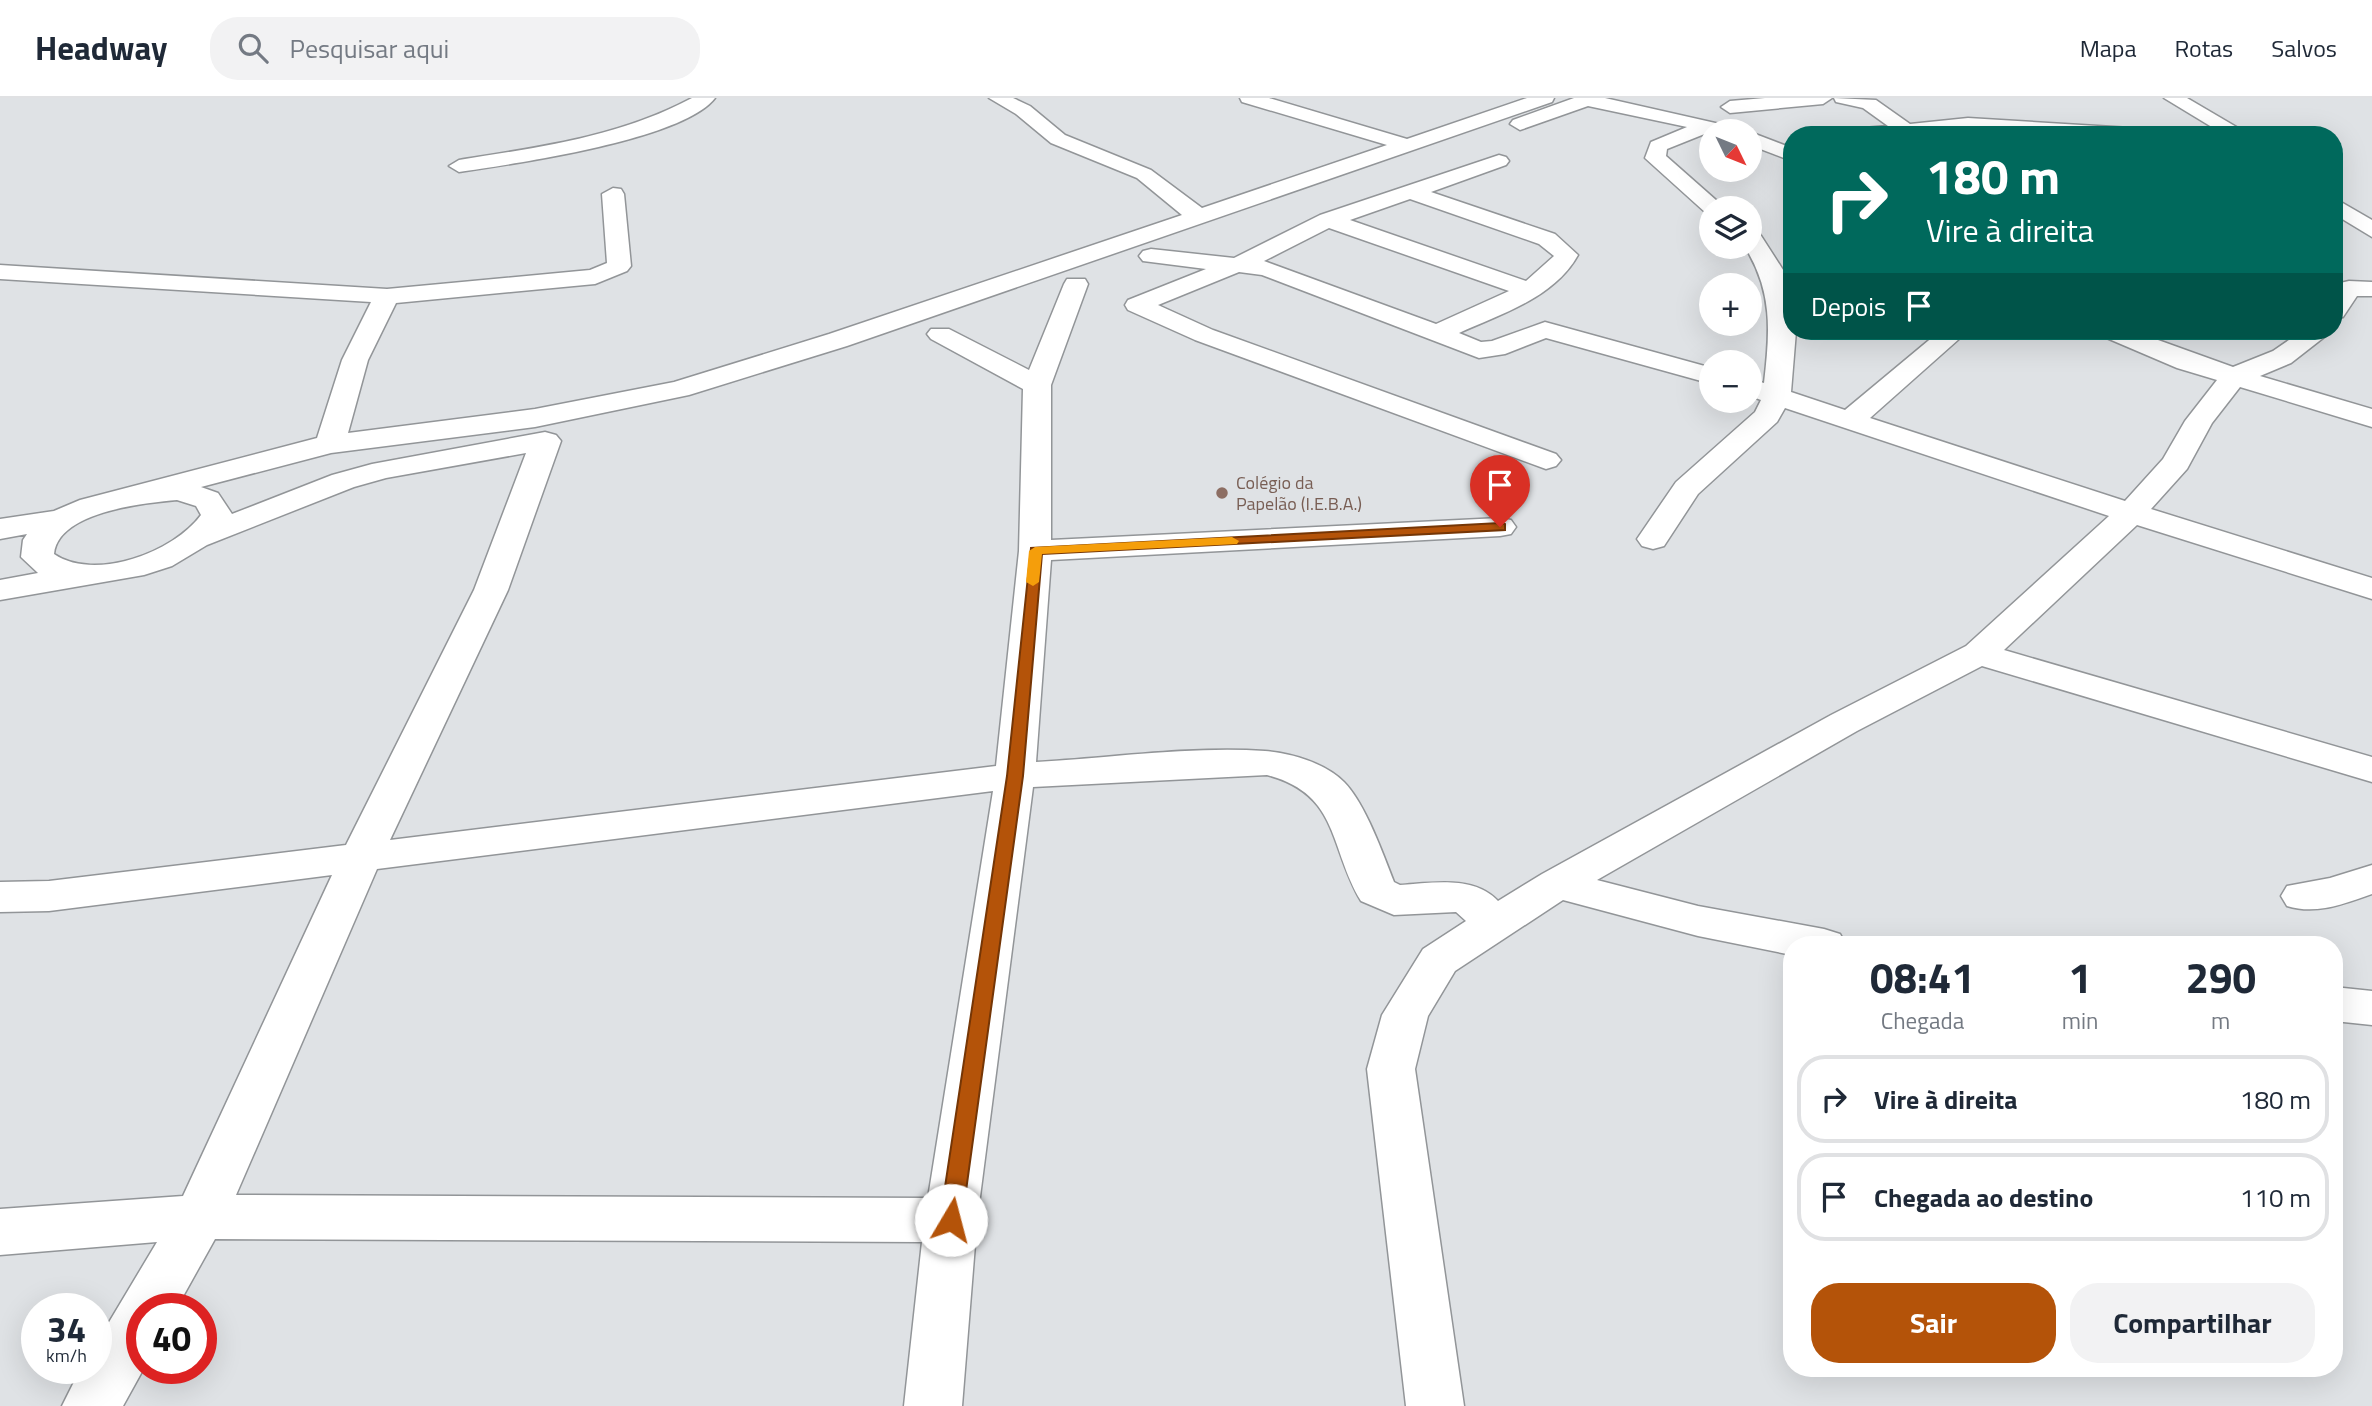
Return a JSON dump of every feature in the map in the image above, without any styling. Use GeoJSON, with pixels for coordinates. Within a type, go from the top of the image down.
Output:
{"type":"FeatureCollection","features":[{"type":"Feature","properties":{"kind":"street"},"geometry":{"type":"LineString","coordinates":[[459,166],[588,145],[625,135],[706,98]]}},
{"type":"Feature","properties":{"kind":"street"},"geometry":{"type":"LineString","coordinates":[[998,98],[1023,110],[1058,139],[1144,174],[1199,218]]}},
{"type":"Feature","properties":{"kind":"street"},"geometry":{"type":"LineString","coordinates":[[1249,98],[1410,146]]}},
{"type":"Feature","properties":{"kind":"street"},"geometry":{"type":"LineString","coordinates":[[5,526],[66,517],[97,504],[330,444],[535,418],[679,389],[838,340],[1545,98]]}},
{"type":"Feature","properties":{"kind":"street"},"geometry":{"type":"LineString","coordinates":[[1730,107],[1823,98]]}},
{"type":"Feature","properties":{"kind":"street"},"geometry":{"type":"LineString","coordinates":[[1843,98],[1870,104],[1901,126]]}},
{"type":"Feature","properties":{"kind":"street"},"geometry":{"type":"LineString","coordinates":[[2173,98],[2224,126]]}},
{"type":"Feature","properties":{"kind":"street"},"geometry":{"type":"LineString","coordinates":[[1051,293],[1589,99],[1699,125]]}},
{"type":"Feature","properties":{"kind":"street"},"geometry":{"type":"LineString","coordinates":[[1929,126],[1962,126]]}},
{"type":"Feature","properties":{"kind":"street"},"geometry":{"type":"LineString","coordinates":[[1699,134],[1658,146],[1655,158],[1700,196]]}},
{"type":"Feature","properties":{"kind":"street"},"geometry":{"type":"LineString","coordinates":[[1762,142],[1783,148]]}},
{"type":"Feature","properties":{"kind":"street"},"geometry":{"type":"LineString","coordinates":[[1499,161],[1328,220],[1239,264],[1137,305],[1204,335],[1546,460]]}},
{"type":"Feature","properties":{"kind":"street"},"geometry":{"type":"LineString","coordinates":[[1410,192],[1547,239],[1560,247],[1566,255],[1564,264],[1528,290],[1438,333]]}},
{"type":"Feature","properties":{"kind":"street"},"geometry":{"type":"LineString","coordinates":[[1,272],[387,296],[594,277],[619,266],[613,194]]}},
{"type":"Feature","properties":{"kind":"street"},"geometry":{"type":"LineString","coordinates":[[2343,210],[2372,230]]}},
{"type":"Feature","properties":{"kind":"street"},"geometry":{"type":"LineString","coordinates":[[1328,220],[1528,290]]}},
{"type":"Feature","properties":{"kind":"street"},"geometry":{"type":"LineString","coordinates":[[1653,538],[1686,488],[1767,416],[1763,390],[1783,331],[1773,273],[1762,255]]}},
{"type":"Feature","properties":{"kind":"street"},"geometry":{"type":"LineString","coordinates":[[1151,256],[1266,268],[1479,350],[1496,348],[1545,330]]}},
{"type":"Feature","properties":{"kind":"street"},"geometry":{"type":"LineString","coordinates":[[933,1406],[951,1220],[1015,776],[1035,551],[1037,386],[1076,284]]}},
{"type":"Feature","properties":{"kind":"street"},"geometry":{"type":"LineString","coordinates":[[330,444],[355,360],[387,296]]}},
{"type":"Feature","properties":{"kind":"street"},"geometry":{"type":"LineString","coordinates":[[1488,309],[1545,330],[1699,372]]}},
{"type":"Feature","properties":{"kind":"street"},"geometry":{"type":"LineString","coordinates":[[914,342],[977,320]]}},
{"type":"Feature","properties":{"kind":"street"},"geometry":{"type":"LineString","coordinates":[[940,334],[1037,386]]}},
{"type":"Feature","properties":{"kind":"street"},"geometry":{"type":"LineString","coordinates":[[1851,419],[1944,340]]}},
{"type":"Feature","properties":{"kind":"street"},"geometry":{"type":"LineString","coordinates":[[2135,340],[2233,377],[2372,418]]}},
{"type":"Feature","properties":{"kind":"street"},"geometry":{"type":"LineString","coordinates":[[1435,1406],[1391,1069],[1405,1015],[1439,960],[1557,884],[1844,723],[1979,654],[2131,513],[2176,463],[2199,421],[2233,377],[2282,357],[2306,340]]}},
{"type":"Feature","properties":{"kind":"street"},"geometry":{"type":"LineString","coordinates":[[1763,390],[2131,513],[2372,589]]}},
{"type":"Feature","properties":{"kind":"street"},"geometry":{"type":"LineString","coordinates":[[0,590],[156,561],[202,537],[290,500],[356,477],[558,439],[491,590],[361,857],[200,1217],[156,1293]]}},
{"type":"Feature","properties":{"kind":"street"},"geometry":{"type":"LineString","coordinates":[[133,495],[177,491],[208,499],[215,506],[217,515],[202,537]]}},
{"type":"Feature","properties":{"kind":"street"},"geometry":{"type":"LineString","coordinates":[[66,517],[38,542],[37,557],[51,569],[97,573]]}},
{"type":"Feature","properties":{"kind":"street"},"geometry":{"type":"LineString","coordinates":[[1035,551],[1500,527]]}},
{"type":"Feature","properties":{"kind":"street"},"geometry":{"type":"LineString","coordinates":[[1979,654],[2372,770]]}},
{"type":"Feature","properties":{"kind":"street"},"geometry":{"type":"LineString","coordinates":[[0,897],[49,896],[1015,776],[1223,763],[1268,763],[1307,773],[1330,791],[1356,838],[1377,891],[1394,900],[1459,897],[1475,903],[1494,925]]}},
{"type":"Feature","properties":{"kind":"street"},"geometry":{"type":"LineString","coordinates":[[2302,896],[2333,892],[2372,879]]}},
{"type":"Feature","properties":{"kind":"street"},"geometry":{"type":"LineString","coordinates":[[1557,884],[1698,922],[1783,938]]}},
{"type":"Feature","properties":{"kind":"street"},"geometry":{"type":"LineString","coordinates":[[2343,1005],[2372,1008]]}},
{"type":"Feature","properties":{"kind":"street"},"geometry":{"type":"LineString","coordinates":[[0,1232],[200,1217],[951,1220]]}},
{"type":"Feature","properties":{"kind":"street"},"geometry":{"type":"LineString","coordinates":[[91,1406],[126,1346]]}},
{"type":"Feature","properties":{"kind":"slow traffic"},"geometry":{"type":"LineString","coordinates":[[1033,582],[1035,551],[1232,541]]}},
{"type":"Feature","properties":{"kind":"place","name":"Colégio da Papelão (I.E.B.A.)"},"geometry":{"type":"Point","coordinates":[1222,493]}},
{"type":"Feature","properties":{"kind":"route"},"geometry":{"type":"LineString","coordinates":[[951,1220],[1015,776],[1035,551],[1500,527]]}}]}
